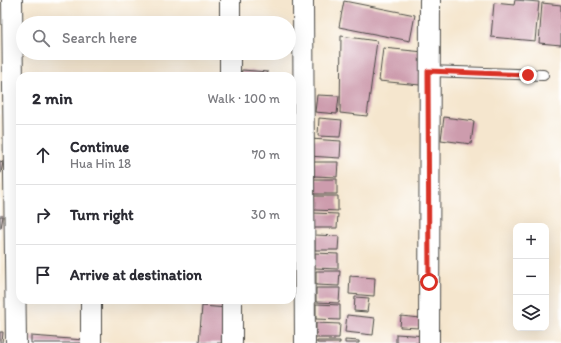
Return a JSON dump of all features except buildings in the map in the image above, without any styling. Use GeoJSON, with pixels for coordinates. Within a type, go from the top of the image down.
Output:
{"type":"FeatureCollection","features":[{"type":"Feature","properties":{"kind":"street"},"geometry":{"type":"LineString","coordinates":[[12,0],[16,343]]}},
{"type":"Feature","properties":{"kind":"street"},"geometry":{"type":"LineString","coordinates":[[230,0],[230,16]]}},
{"type":"Feature","properties":{"kind":"street"},"geometry":{"type":"LineString","coordinates":[[303,0],[305,343]]}},
{"type":"Feature","properties":{"kind":"street"},"geometry":{"type":"LineString","coordinates":[[429,343],[428,71],[430,0]]}},
{"type":"Feature","properties":{"kind":"street"},"geometry":{"type":"LineString","coordinates":[[230,60],[230,72]]}},
{"type":"Feature","properties":{"kind":"street"},"geometry":{"type":"LineString","coordinates":[[91,304],[91,343]]}},
{"type":"Feature","properties":{"kind":"street"},"geometry":{"type":"LineString","coordinates":[[232,304],[232,343]]}},
{"type":"Feature","properties":{"kind":"lane"},"geometry":{"type":"LineString","coordinates":[[428,71],[543,75]]}},
{"type":"Feature","properties":{"kind":"route"},"geometry":{"type":"LineString","coordinates":[[429,282],[428,71],[528,75]]}}]}
